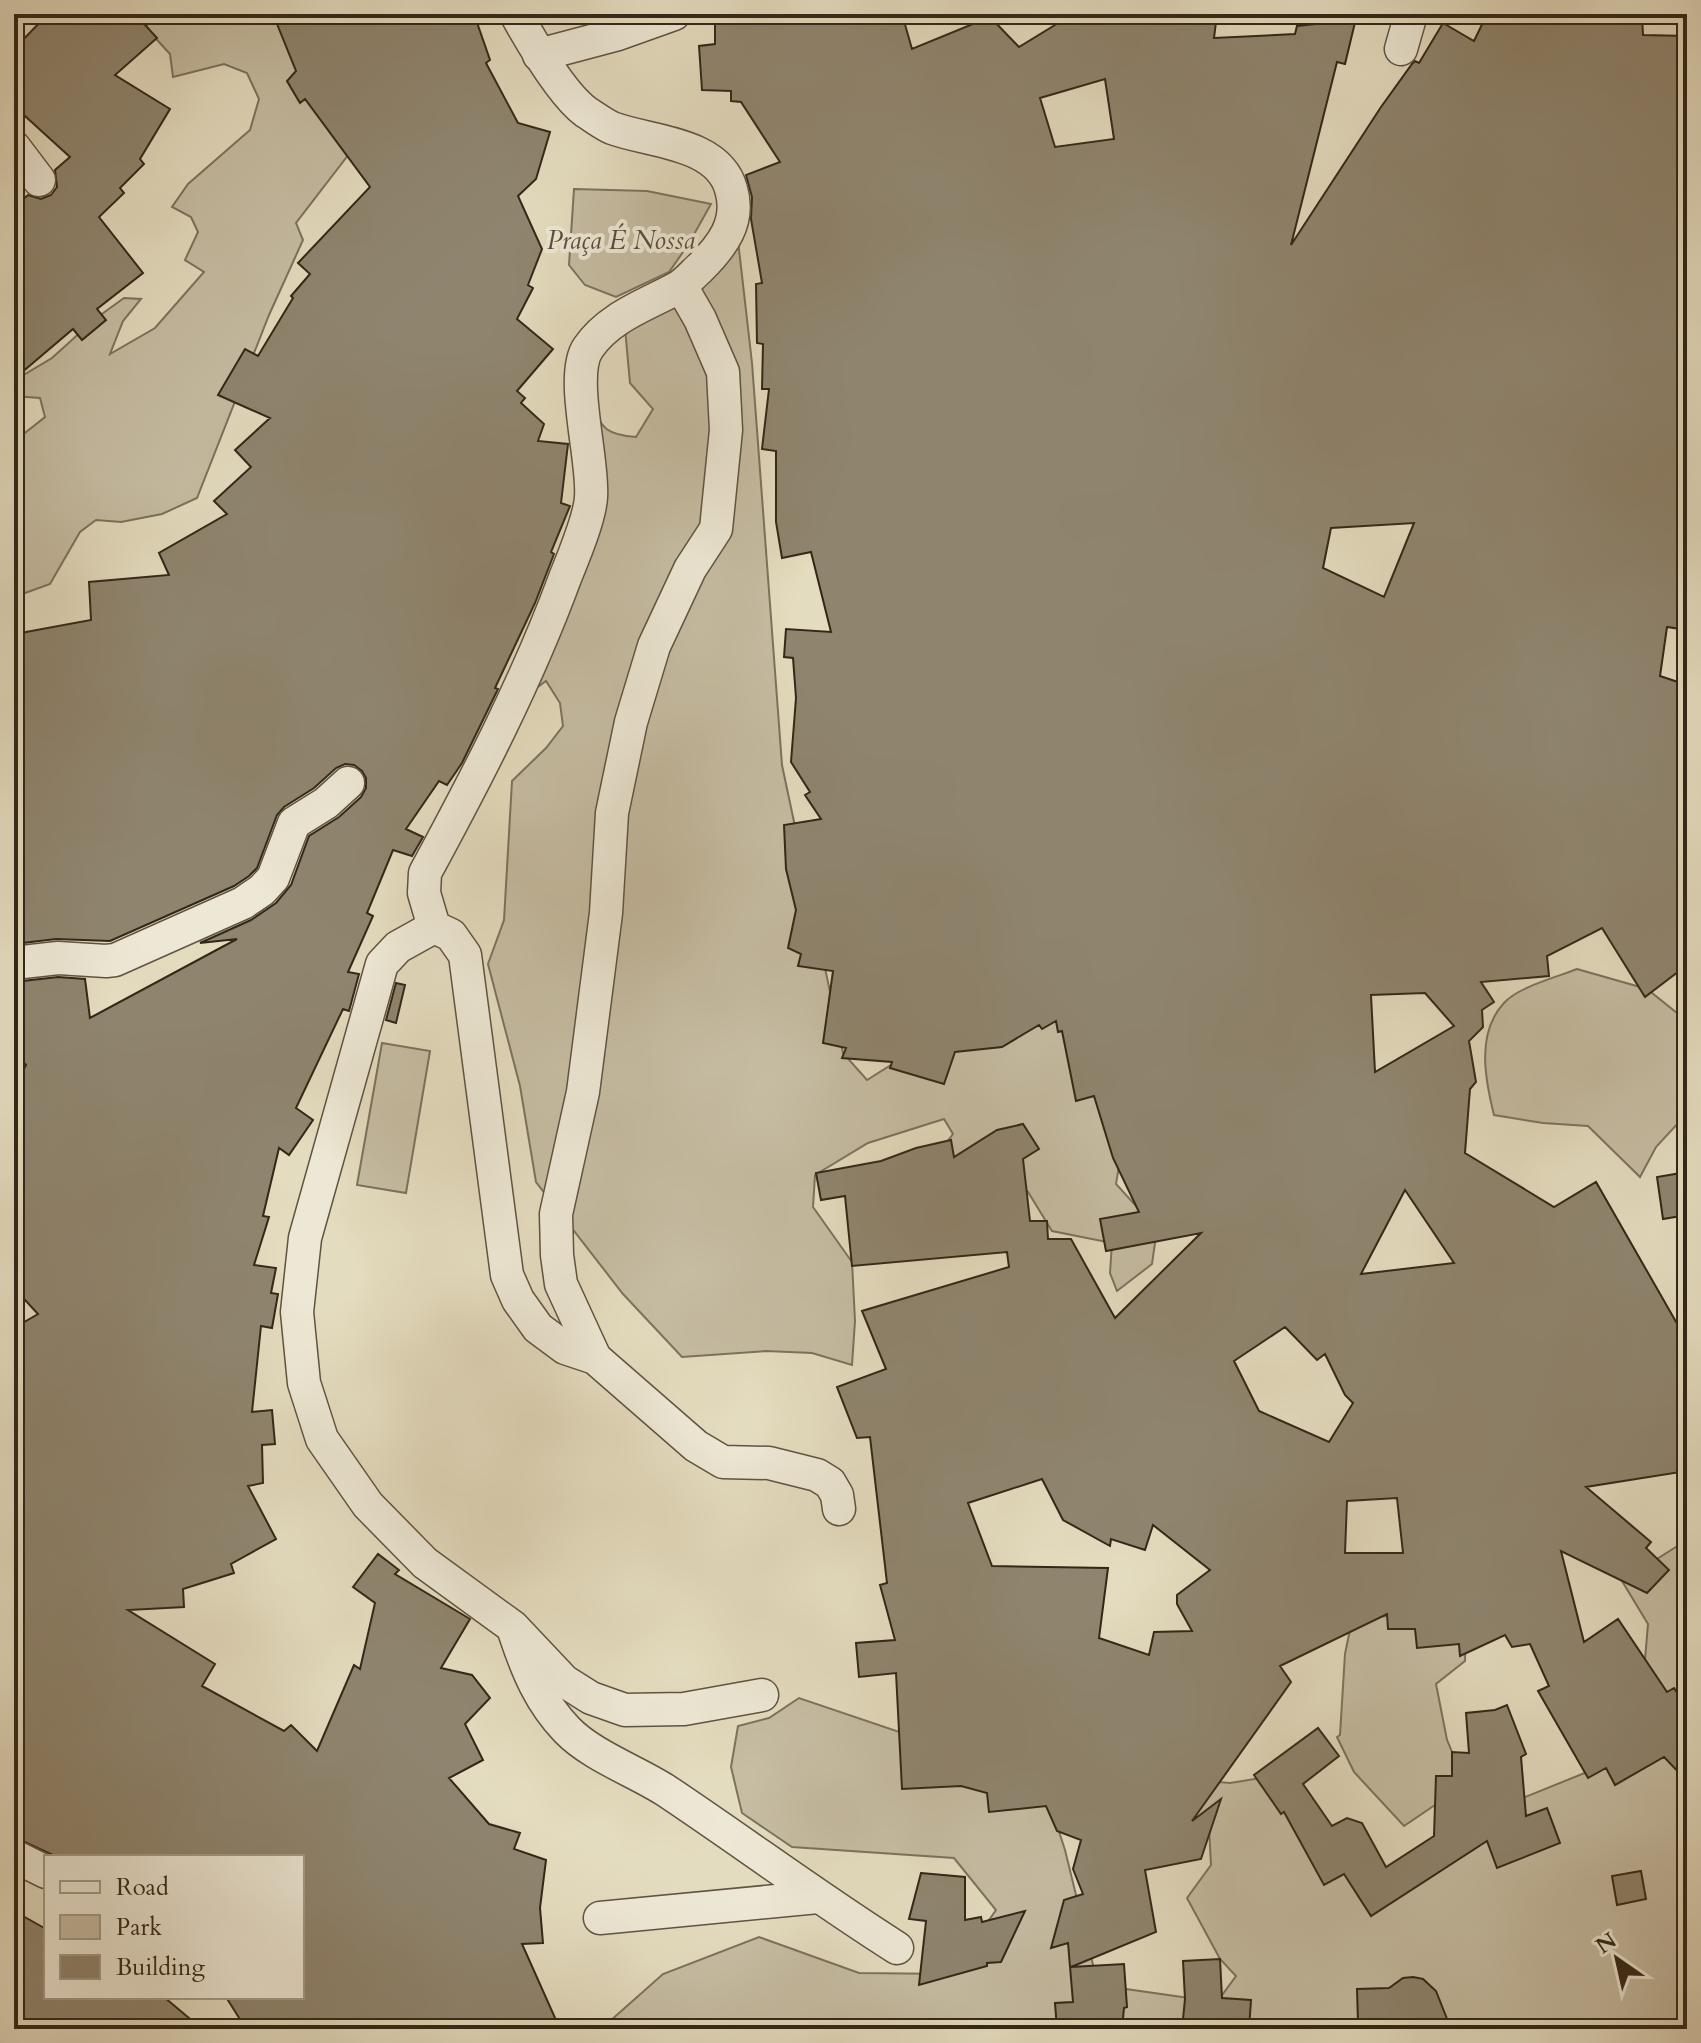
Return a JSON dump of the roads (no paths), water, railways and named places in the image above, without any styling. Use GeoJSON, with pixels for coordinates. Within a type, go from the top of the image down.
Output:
{"type":"FeatureCollection","features":[{"type":"Feature","properties":{"kind":"street"},"geometry":{"type":"LineString","coordinates":[[516,14],[539,55],[582,109],[610,127],[702,155],[720,169],[730,185],[735,207],[729,233],[717,251],[681,286],[637,307],[608,326],[587,349],[579,374],[591,499],[570,564],[537,648],[487,758],[425,873],[424,893],[434,927],[451,935],[465,955],[507,1275],[518,1300],[538,1328],[565,1348],[595,1358],[696,1446],[723,1462],[769,1463],[817,1475],[830,1483],[837,1495],[839,1509]]}},
{"type":"Feature","properties":{"kind":"street"},"geometry":{"type":"LineString","coordinates":[[539,55],[618,34],[674,14]]}},
{"type":"Feature","properties":{"kind":"street"},"geometry":{"type":"LineString","coordinates":[[1401,49],[1411,14]]}},
{"type":"Feature","properties":{"kind":"street"},"geometry":{"type":"LineString","coordinates":[[14,147],[39,180]]}},
{"type":"Feature","properties":{"kind":"street"},"geometry":{"type":"LineString","coordinates":[[595,1358],[561,1284],[556,1214],[583,1092],[606,913],[612,813],[631,722],[654,646],[690,569],[716,529],[726,430],[723,372],[700,319],[681,286]]}},
{"type":"Feature","properties":{"kind":"street"},"geometry":{"type":"LineString","coordinates":[[14,963],[58,958],[115,960],[243,903],[273,878],[294,823],[326,803],[348,783]]}},
{"type":"Feature","properties":{"kind":"street"},"geometry":{"type":"LineString","coordinates":[[434,927],[398,947],[382,964],[305,1238],[297,1312],[304,1383],[322,1439],[368,1505],[425,1563],[513,1627],[564,1681],[591,1698],[625,1710],[684,1709],[762,1695]]}},
{"type":"Feature","properties":{"kind":"street"},"geometry":{"type":"LineString","coordinates":[[513,1627],[528,1674],[544,1702],[568,1731],[664,1789],[818,1897],[897,1948]]}},
{"type":"Feature","properties":{"kind":"street"},"geometry":{"type":"LineString","coordinates":[[14,1856],[44,1871]]}},
{"type":"Feature","properties":{"kind":"street"},"geometry":{"type":"LineString","coordinates":[[600,1918],[818,1897]]}},
{"type":"Feature","properties":{"kind":"park label","name":"Praça É Nossa"},"geometry":{"type":"Point","coordinates":[621,240]}}]}
